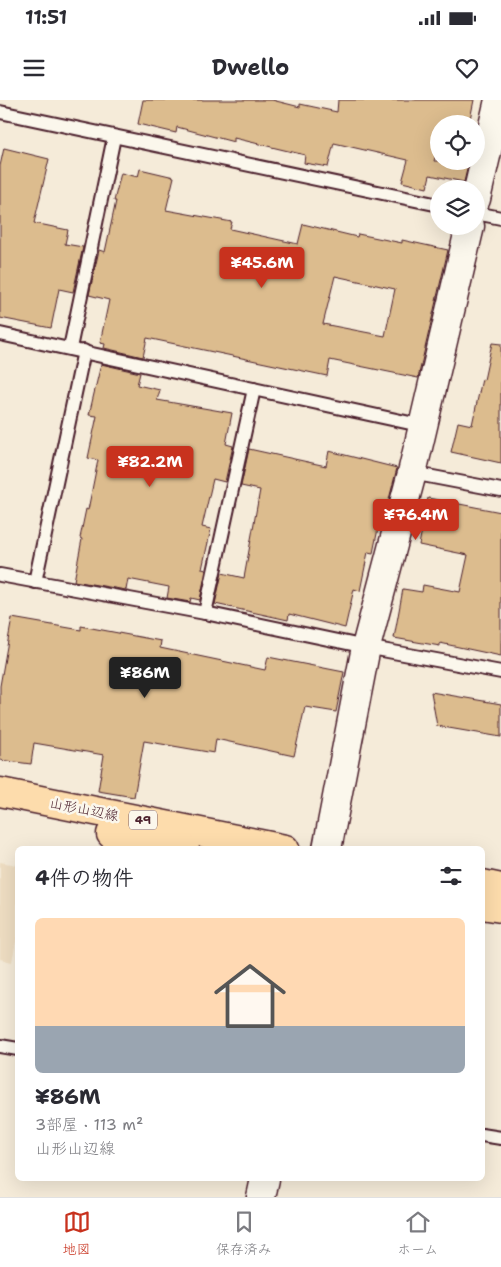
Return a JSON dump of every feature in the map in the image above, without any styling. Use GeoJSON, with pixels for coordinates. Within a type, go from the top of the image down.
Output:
{"type":"FeatureCollection","features":[{"type":"Feature","properties":{"kind":"main road","name":"山形山辺線"},"geometry":{"type":"LineString","coordinates":[[0,792],[270,846]]}},
{"type":"Feature","properties":{"kind":"main road","name":"山形山辺線"},"geometry":{"type":"LineString","coordinates":[[0,811],[170,846]]}},
{"type":"Feature","properties":{"kind":"main road"},"geometry":{"type":"LineString","coordinates":[[485,885],[501,888]]}},
{"type":"Feature","properties":{"kind":"main road"},"geometry":{"type":"LineString","coordinates":[[485,905],[501,908]]}},
{"type":"Feature","properties":{"kind":"street"},"geometry":{"type":"LineString","coordinates":[[480,180],[499,100]]}},
{"type":"Feature","properties":{"kind":"street"},"geometry":{"type":"LineString","coordinates":[[328,846],[366,647],[424,426],[468,235]]}},
{"type":"Feature","properties":{"kind":"street"},"geometry":{"type":"LineString","coordinates":[[262,1197],[265,1181]]}},
{"type":"Feature","properties":{"kind":"lane"},"geometry":{"type":"LineString","coordinates":[[0,112],[430,203]]}},
{"type":"Feature","properties":{"kind":"lane"},"geometry":{"type":"LineString","coordinates":[[70,348],[114,137]]}},
{"type":"Feature","properties":{"kind":"lane"},"geometry":{"type":"LineString","coordinates":[[485,215],[501,218]]}},
{"type":"Feature","properties":{"kind":"lane"},"geometry":{"type":"LineString","coordinates":[[0,334],[424,426]]}},
{"type":"Feature","properties":{"kind":"lane"},"geometry":{"type":"LineString","coordinates":[[35,582],[84,351]]}},
{"type":"Feature","properties":{"kind":"lane"},"geometry":{"type":"LineString","coordinates":[[206,613],[254,389]]}},
{"type":"Feature","properties":{"kind":"lane"},"geometry":{"type":"LineString","coordinates":[[412,474],[501,490]]}},
{"type":"Feature","properties":{"kind":"lane"},"geometry":{"type":"LineString","coordinates":[[0,575],[206,613],[366,647],[501,672]]}},
{"type":"Feature","properties":{"kind":"lane"},"geometry":{"type":"LineString","coordinates":[[0,1046],[15,1048]]}},
{"type":"Feature","properties":{"kind":"lane"},"geometry":{"type":"LineString","coordinates":[[485,1135],[501,1138]]}},
{"type":"Feature","properties":{"kind":"shaded area"},"geometry":{"type":"Polygon","coordinates":[[[0,862],[15,865],[15,946],[12,962],[0,959],[0,862]]]}},
{"type":"Feature","properties":{"kind":"building"},"geometry":{"type":"Polygon","coordinates":[[[143,100],[272,100],[300,107],[300,104],[337,112],[338,100],[474,100],[471,115],[430,115],[430,170],[467,170],[464,180],[430,175],[427,188],[402,182],[408,160],[334,143],[328,167],[304,163],[305,155],[234,138],[234,142],[177,127],[176,133],[138,124],[143,100]]]}},
{"type":"Feature","properties":{"kind":"building"},"geometry":{"type":"Polygon","coordinates":[[[4,148],[49,159],[34,223],[68,230],[65,244],[83,247],[73,292],[59,289],[51,328],[0,318],[0,166],[4,148]]]}},
{"type":"Feature","properties":{"kind":"building"},"geometry":{"type":"Polygon","coordinates":[[[140,169],[174,177],[166,210],[232,222],[230,229],[298,244],[303,224],[357,237],[358,234],[402,243],[402,240],[448,250],[418,378],[330,360],[327,376],[147,338],[143,357],[104,348],[105,344],[100,343],[109,300],[89,295],[99,250],[105,252],[121,173],[138,177],[140,169]],[[335,276],[323,324],[385,336],[395,289],[335,276]]]}},
{"type":"Feature","properties":{"kind":"building"},"geometry":{"type":"Polygon","coordinates":[[[492,343],[501,344],[501,463],[451,452],[458,422],[472,425],[492,343]]]}},
{"type":"Feature","properties":{"kind":"building"},"geometry":{"type":"Polygon","coordinates":[[[101,364],[140,373],[137,385],[160,390],[157,400],[232,413],[226,444],[233,446],[225,482],[213,479],[202,527],[211,529],[202,569],[206,570],[200,600],[191,598],[190,602],[167,598],[169,587],[128,579],[126,590],[74,581],[82,539],[80,538],[98,460],[88,458],[97,416],[89,415],[101,364]]]}},
{"type":"Feature","properties":{"kind":"building"},"geometry":{"type":"Polygon","coordinates":[[[249,449],[326,466],[329,451],[397,468],[385,515],[381,514],[373,553],[368,552],[360,591],[354,589],[345,628],[289,614],[288,620],[215,604],[222,573],[244,578],[260,490],[241,486],[249,449]]]}},
{"type":"Feature","properties":{"kind":"building"},"geometry":{"type":"Polygon","coordinates":[[[428,498],[501,512],[501,656],[440,643],[440,646],[394,638],[403,589],[422,592],[423,585],[460,592],[468,555],[419,545],[428,498]]]}},
{"type":"Feature","properties":{"kind":"building"},"geometry":{"type":"Polygon","coordinates":[[[12,618],[81,630],[81,626],[161,641],[160,648],[265,670],[268,657],[344,672],[336,712],[305,707],[294,756],[216,739],[214,753],[144,741],[134,797],[98,791],[104,755],[34,743],[31,764],[0,760],[0,686],[12,618]]]}},
{"type":"Feature","properties":{"kind":"building"},"geometry":{"type":"Polygon","coordinates":[[[431,692],[501,704],[501,737],[437,726],[431,692]]]}}]}
